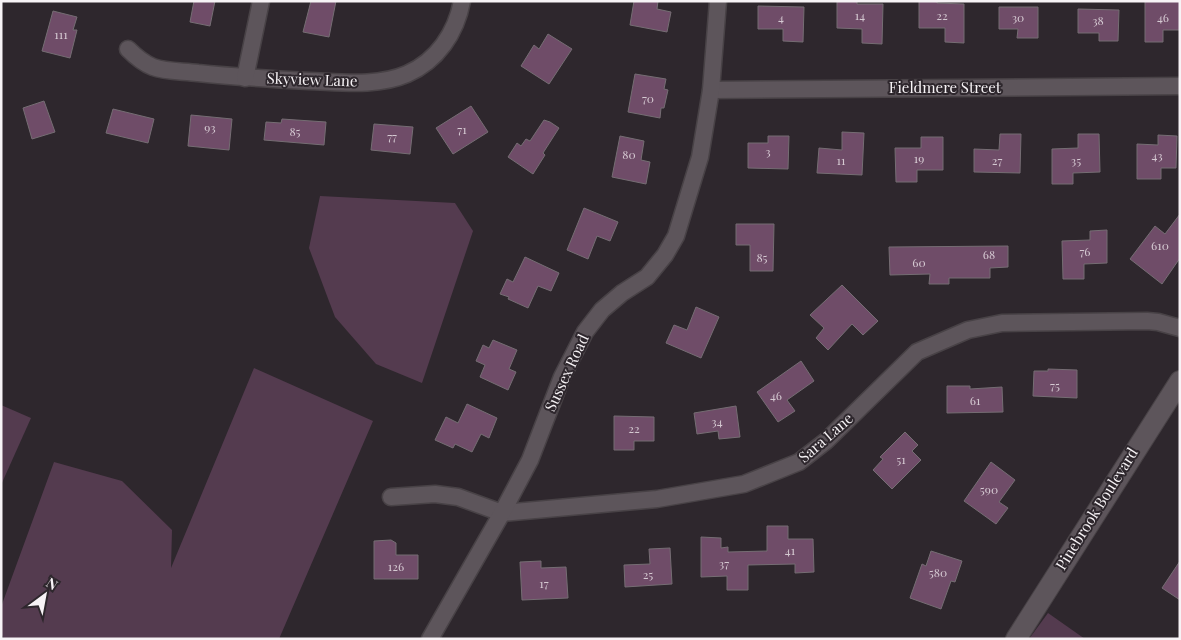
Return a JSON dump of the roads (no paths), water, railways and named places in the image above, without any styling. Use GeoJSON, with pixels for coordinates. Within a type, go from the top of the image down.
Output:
{"type":"FeatureCollection","features":[{"type":"Feature","properties":{"kind":"street"},"geometry":{"type":"LineString","coordinates":[[245,78],[261,1]]}},
{"type":"Feature","properties":{"kind":"street","name":"Skyview Lane"},"geometry":{"type":"LineString","coordinates":[[128,50],[139,60],[154,67],[245,78],[380,82],[405,75],[422,66],[434,56],[445,42],[459,16],[462,1]]}},
{"type":"Feature","properties":{"kind":"street","name":"Sussex Road"},"geometry":{"type":"LineString","coordinates":[[430,639],[530,460],[562,377],[585,332],[602,310],[622,293],[647,277],[665,255],[676,236],[700,157],[711,90],[718,1]]}},
{"type":"Feature","properties":{"kind":"street","name":"Fieldmere Street"},"geometry":{"type":"LineString","coordinates":[[711,90],[1180,86]]}},
{"type":"Feature","properties":{"kind":"street","name":"Sara Lane"},"geometry":{"type":"LineString","coordinates":[[391,497],[434,494],[458,497],[502,513],[657,499],[744,484],[799,462],[826,441],[917,352],[968,330],[1002,323],[1147,321],[1180,328]]}},
{"type":"Feature","properties":{"kind":"street","name":"Pinebrook Boulevard"},"geometry":{"type":"LineString","coordinates":[[1016,639],[1180,381]]}}]}
